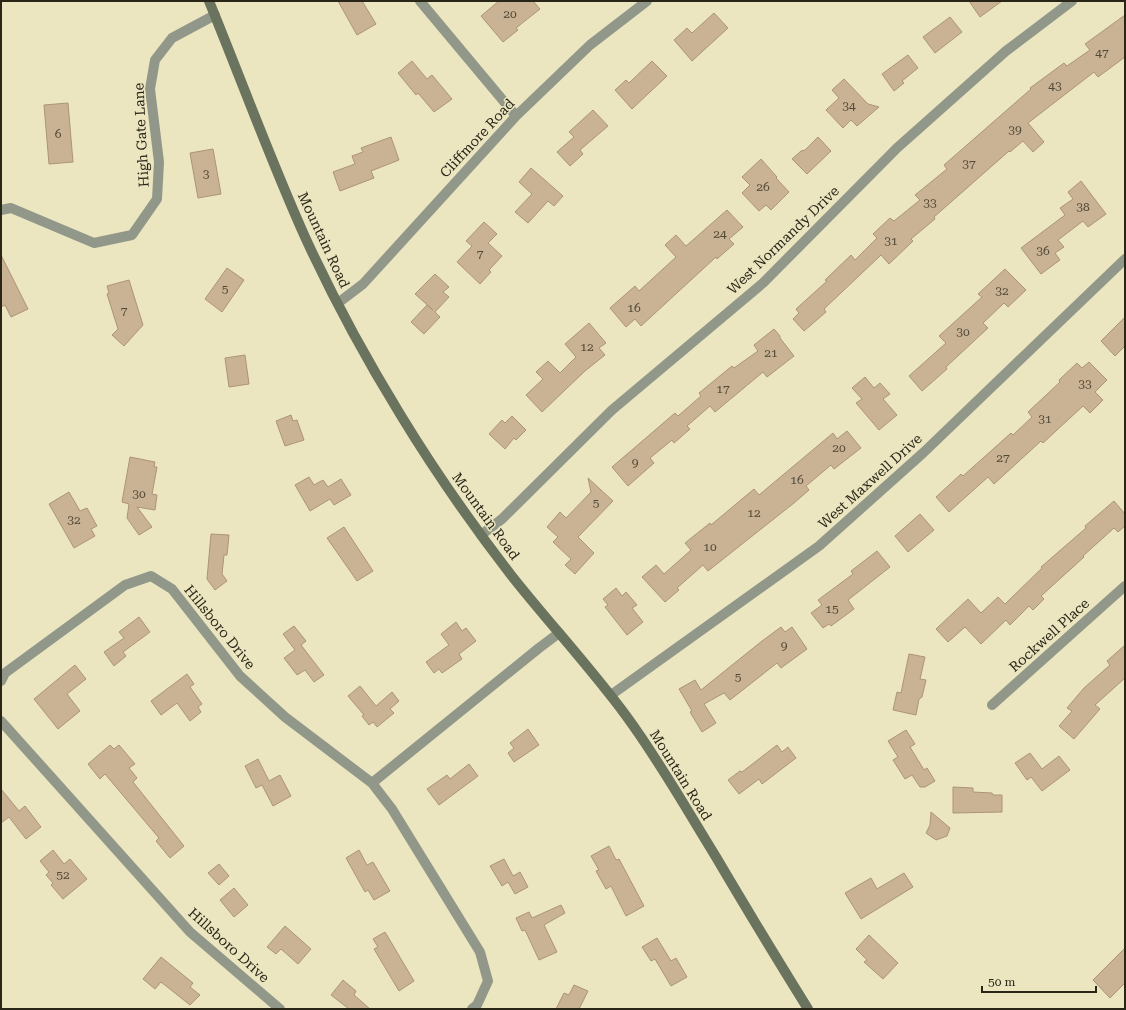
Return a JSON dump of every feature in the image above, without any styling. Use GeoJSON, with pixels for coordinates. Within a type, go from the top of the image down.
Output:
{"type":"FeatureCollection","features":[{"type":"Feature","properties":{"kind":"main road","name":"Mountain Road"},"geometry":{"type":"LineString","coordinates":[[209,1],[305,236],[353,332],[399,413],[431,464],[481,535],[512,576],[611,695],[628,718],[657,761],[808,1009]]}},
{"type":"Feature","properties":{"kind":"street"},"geometry":{"type":"LineString","coordinates":[[420,1],[516,116]]}},
{"type":"Feature","properties":{"kind":"street","name":"Cliffmore Road"},"geometry":{"type":"LineString","coordinates":[[338,303],[363,284],[516,116],[590,45],[647,1]]}},
{"type":"Feature","properties":{"kind":"street","name":"West Normandy Drive"},"geometry":{"type":"LineString","coordinates":[[481,535],[502,519],[612,410],[763,283],[896,148],[1006,51],[1072,1]]}},
{"type":"Feature","properties":{"kind":"street","name":"High Gate Lane"},"geometry":{"type":"LineString","coordinates":[[1,210],[11,208],[94,243],[132,235],[157,199],[159,162],[150,89],[155,60],[172,38],[215,15]]}},
{"type":"Feature","properties":{"kind":"street","name":"West Maxwell Drive"},"geometry":{"type":"LineString","coordinates":[[611,695],[819,546],[923,453],[1125,259]]}},
{"type":"Feature","properties":{"kind":"street","name":"Hillsboro Drive"},"geometry":{"type":"LineString","coordinates":[[1,681],[5,673],[124,585],[151,576],[172,589],[240,676],[285,717],[372,783],[392,809],[480,952],[488,981],[478,1005],[472,1009]]}},
{"type":"Feature","properties":{"kind":"street","name":"Rockwell Place"},"geometry":{"type":"LineString","coordinates":[[992,705],[1125,586]]}},
{"type":"Feature","properties":{"kind":"street"},"geometry":{"type":"LineString","coordinates":[[372,783],[559,633]]}},
{"type":"Feature","properties":{"kind":"street","name":"Hillsboro Drive"},"geometry":{"type":"LineString","coordinates":[[1,721],[190,932],[280,1009]]}},
{"type":"Feature","properties":{"kind":"building"},"geometry":{"type":"Polygon","coordinates":[[[338,1],[362,1],[376,24],[357,35],[338,1]]]}},
{"type":"Feature","properties":{"kind":"building"},"geometry":{"type":"Polygon","coordinates":[[[499,1],[533,1],[540,9],[516,28],[518,30],[503,42],[481,16],[499,1]]]}},
{"type":"Feature","properties":{"kind":"building"},"geometry":{"type":"Polygon","coordinates":[[[969,1],[1002,1],[980,17],[969,1]]]}},
{"type":"Feature","properties":{"kind":"building"},"geometry":{"type":"Polygon","coordinates":[[[714,13],[728,28],[692,61],[674,40],[687,28],[692,33],[714,13]]]}},
{"type":"Feature","properties":{"kind":"building"},"geometry":{"type":"Polygon","coordinates":[[[1125,15],[1125,57],[1098,77],[1094,72],[1028,123],[1044,142],[1033,152],[1023,141],[1010,152],[1009,151],[934,217],[935,219],[911,239],[913,241],[889,264],[881,255],[824,309],[826,312],[804,331],[793,319],[799,313],[796,309],[827,281],[825,280],[851,255],[855,260],[877,238],[873,234],[890,218],[894,221],[920,200],[915,195],[947,169],[944,165],[1031,89],[1030,88],[1064,63],[1067,66],[1090,50],[1085,44],[1125,15]]]}},
{"type":"Feature","properties":{"kind":"building"},"geometry":{"type":"Polygon","coordinates":[[[950,17],[962,32],[935,53],[923,37],[950,17]]]}},
{"type":"Feature","properties":{"kind":"building"},"geometry":{"type":"Polygon","coordinates":[[[908,55],[918,68],[902,81],[904,83],[894,91],[882,74],[908,55]]]}},
{"type":"Feature","properties":{"kind":"building"},"geometry":{"type":"Polygon","coordinates":[[[412,61],[427,79],[432,75],[452,99],[434,112],[418,93],[416,95],[398,73],[412,61]]]}},
{"type":"Feature","properties":{"kind":"building"},"geometry":{"type":"Polygon","coordinates":[[[652,61],[667,76],[632,109],[615,90],[626,80],[629,83],[652,61]]]}},
{"type":"Feature","properties":{"kind":"building"},"geometry":{"type":"Polygon","coordinates":[[[844,79],[868,104],[879,107],[857,126],[851,120],[843,128],[826,110],[839,98],[832,90],[844,79]]]}},
{"type":"Feature","properties":{"kind":"building"},"geometry":{"type":"Polygon","coordinates":[[[68,103],[73,162],[49,164],[44,105],[68,103]]]}},
{"type":"Feature","properties":{"kind":"building"},"geometry":{"type":"Polygon","coordinates":[[[593,110],[608,126],[580,150],[583,154],[570,166],[557,152],[574,137],[569,132],[593,110]]]}},
{"type":"Feature","properties":{"kind":"building"},"geometry":{"type":"Polygon","coordinates":[[[391,137],[399,160],[371,171],[374,178],[340,191],[333,172],[355,164],[352,156],[363,152],[361,148],[391,137]]]}},
{"type":"Feature","properties":{"kind":"building"},"geometry":{"type":"Polygon","coordinates":[[[818,137],[831,151],[807,174],[792,159],[801,151],[805,150],[818,137]]]}},
{"type":"Feature","properties":{"kind":"building"},"geometry":{"type":"Polygon","coordinates":[[[213,149],[221,194],[198,198],[190,153],[213,149]]]}},
{"type":"Feature","properties":{"kind":"building"},"geometry":{"type":"Polygon","coordinates":[[[761,159],[789,192],[771,210],[766,205],[759,211],[742,193],[750,185],[742,177],[761,159]]]}},
{"type":"Feature","properties":{"kind":"building"},"geometry":{"type":"Polygon","coordinates":[[[531,168],[563,196],[554,206],[548,201],[528,223],[515,212],[532,194],[519,182],[531,168]]]}},
{"type":"Feature","properties":{"kind":"building"},"geometry":{"type":"Polygon","coordinates":[[[1081,181],[1106,214],[1088,227],[1083,221],[1058,240],[1064,247],[1055,253],[1060,260],[1041,274],[1021,248],[1065,215],[1060,208],[1073,199],[1068,192],[1081,181]]]}},
{"type":"Feature","properties":{"kind":"building"},"geometry":{"type":"Polygon","coordinates":[[[727,210],[743,227],[729,239],[734,244],[717,259],[716,257],[641,326],[635,319],[626,327],[610,308],[635,286],[639,291],[676,257],[665,245],[676,235],[686,246],[727,210]]]}},
{"type":"Feature","properties":{"kind":"building"},"geometry":{"type":"Polygon","coordinates":[[[484,222],[497,234],[488,243],[502,256],[489,270],[491,272],[480,284],[457,262],[472,246],[466,241],[484,222]]]}},
{"type":"Feature","properties":{"kind":"building"},"geometry":{"type":"Polygon","coordinates":[[[1,255],[28,309],[11,317],[5,305],[1,307],[1,255]]]}},
{"type":"Feature","properties":{"kind":"building"},"geometry":{"type":"Polygon","coordinates":[[[227,268],[244,280],[222,312],[205,299],[227,268]]]}},
{"type":"Feature","properties":{"kind":"building"},"geometry":{"type":"Polygon","coordinates":[[[1005,269],[1026,290],[1008,307],[1004,303],[983,323],[988,328],[946,367],[947,369],[922,391],[909,376],[946,343],[939,336],[982,297],[978,294],[1005,269]]]}},
{"type":"Feature","properties":{"kind":"building"},"geometry":{"type":"Polygon","coordinates":[[[435,274],[449,287],[443,292],[449,297],[435,312],[440,317],[424,334],[411,322],[427,305],[433,310],[415,294],[435,274]]]}},
{"type":"Feature","properties":{"kind":"building"},"geometry":{"type":"Polygon","coordinates":[[[129,280],[143,325],[124,346],[112,335],[118,329],[107,294],[109,293],[107,286],[129,280]]]}},
{"type":"Feature","properties":{"kind":"building"},"geometry":{"type":"Polygon","coordinates":[[[1125,317],[1125,346],[1115,356],[1101,341],[1125,317]]]}},
{"type":"Feature","properties":{"kind":"building"},"geometry":{"type":"Polygon","coordinates":[[[589,323],[606,343],[599,348],[605,355],[585,371],[542,412],[526,395],[543,379],[536,372],[548,361],[560,373],[576,357],[565,344],[589,323]]]}},
{"type":"Feature","properties":{"kind":"building"},"geometry":{"type":"Polygon","coordinates":[[[774,329],[794,356],[767,377],[763,372],[715,412],[710,406],[687,426],[690,429],[674,443],[672,440],[650,458],[654,463],[628,486],[612,467],[675,413],[678,416],[701,396],[699,393],[732,366],[734,368],[758,351],[754,345],[774,329]]]}},
{"type":"Feature","properties":{"kind":"building"},"geometry":{"type":"Polygon","coordinates":[[[245,355],[249,384],[229,387],[225,358],[245,355]]]}},
{"type":"Feature","properties":{"kind":"building"},"geometry":{"type":"Polygon","coordinates":[[[1089,362],[1107,380],[1095,392],[1103,400],[1090,413],[1083,406],[1043,443],[1041,441],[994,484],[988,477],[949,512],[936,497],[961,474],[963,476],[1011,433],[1013,435],[1032,417],[1028,412],[1060,382],[1059,380],[1077,363],[1082,368],[1089,362]]]}},
{"type":"Feature","properties":{"kind":"building"},"geometry":{"type":"Polygon","coordinates":[[[865,377],[874,388],[880,383],[890,394],[883,399],[897,415],[879,430],[856,403],[862,399],[852,388],[865,377]]]}},
{"type":"Feature","properties":{"kind":"building"},"geometry":{"type":"Polygon","coordinates":[[[291,415],[293,421],[297,420],[304,440],[285,446],[276,421],[291,415]]]}},
{"type":"Feature","properties":{"kind":"building"},"geometry":{"type":"Polygon","coordinates":[[[512,416],[526,430],[516,440],[514,438],[505,449],[489,434],[502,420],[505,423],[512,416]]]}},
{"type":"Feature","properties":{"kind":"building"},"geometry":{"type":"Polygon","coordinates":[[[847,431],[861,448],[834,469],[831,465],[806,486],[809,490],[794,503],[708,571],[703,565],[677,588],[679,590],[665,602],[642,577],[656,565],[664,574],[691,550],[685,543],[710,523],[711,525],[754,489],[759,495],[833,433],[837,439],[847,431]]]}},
{"type":"Feature","properties":{"kind":"building"},"geometry":{"type":"Polygon","coordinates":[[[130,457],[155,462],[154,467],[157,467],[152,494],[157,495],[155,510],[137,507],[152,527],[139,535],[127,518],[129,504],[122,502],[130,457]]]}},
{"type":"Feature","properties":{"kind":"building"},"geometry":{"type":"Polygon","coordinates":[[[309,477],[314,485],[323,480],[328,487],[341,479],[351,495],[334,505],[330,499],[310,511],[295,485],[309,477]]]}},
{"type":"Feature","properties":{"kind":"building"},"geometry":{"type":"Polygon","coordinates":[[[588,478],[613,501],[578,537],[594,553],[575,574],[565,565],[571,559],[553,542],[558,537],[547,527],[560,512],[566,518],[591,492],[588,478]]]}},
{"type":"Feature","properties":{"kind":"building"},"geometry":{"type":"Polygon","coordinates":[[[69,492],[80,511],[87,508],[97,526],[91,529],[95,536],[74,548],[49,504],[69,492]]]}},
{"type":"Feature","properties":{"kind":"building"},"geometry":{"type":"Polygon","coordinates":[[[1114,501],[1125,514],[1125,526],[1118,532],[1114,528],[1083,556],[1084,557],[1041,596],[1044,599],[1033,610],[1029,606],[1010,625],[1006,620],[981,644],[965,627],[948,642],[936,629],[968,599],[981,613],[998,597],[1005,604],[1042,568],[1041,567],[1086,528],[1085,526],[1114,501]]]}},
{"type":"Feature","properties":{"kind":"building"},"geometry":{"type":"Polygon","coordinates":[[[920,514],[934,530],[908,552],[895,536],[920,514]]]}},
{"type":"Feature","properties":{"kind":"building"},"geometry":{"type":"Polygon","coordinates":[[[344,527],[373,571],[357,581],[327,538],[344,527]]]}},
{"type":"Feature","properties":{"kind":"building"},"geometry":{"type":"Polygon","coordinates":[[[211,534],[229,535],[227,555],[224,555],[222,574],[227,581],[215,590],[207,579],[211,534]]]}},
{"type":"Feature","properties":{"kind":"building"},"geometry":{"type":"Polygon","coordinates":[[[877,551],[890,567],[848,600],[854,609],[831,626],[829,624],[823,628],[811,613],[822,605],[818,600],[853,574],[851,571],[877,551]]]}},
{"type":"Feature","properties":{"kind":"building"},"geometry":{"type":"Polygon","coordinates":[[[616,588],[622,596],[626,592],[637,605],[632,608],[643,622],[627,635],[605,607],[608,605],[603,599],[616,588]]]}},
{"type":"Feature","properties":{"kind":"building"},"geometry":{"type":"Polygon","coordinates":[[[139,617],[150,632],[123,652],[126,656],[114,666],[104,652],[124,638],[119,632],[139,617]]]}},
{"type":"Feature","properties":{"kind":"building"},"geometry":{"type":"Polygon","coordinates":[[[456,622],[462,631],[466,628],[476,641],[459,654],[462,659],[442,673],[439,669],[434,673],[426,662],[449,645],[441,634],[456,622]]]}},
{"type":"Feature","properties":{"kind":"building"},"geometry":{"type":"Polygon","coordinates":[[[294,626],[306,641],[301,645],[324,675],[314,682],[305,670],[297,675],[284,658],[295,650],[283,634],[294,626]]]}},
{"type":"Feature","properties":{"kind":"building"},"geometry":{"type":"Polygon","coordinates":[[[781,627],[785,632],[792,627],[807,649],[781,668],[777,663],[730,700],[724,693],[704,704],[716,723],[702,732],[679,689],[695,680],[701,690],[781,627]]]}},
{"type":"Feature","properties":{"kind":"building"},"geometry":{"type":"Polygon","coordinates":[[[1125,645],[1125,678],[1095,705],[1100,709],[1074,739],[1059,726],[1072,711],[1067,708],[1084,688],[1110,665],[1107,661],[1125,645]]]}},
{"type":"Feature","properties":{"kind":"building"},"geometry":{"type":"Polygon","coordinates":[[[909,654],[925,657],[920,679],[926,680],[922,697],[919,699],[916,715],[893,710],[897,692],[901,693],[909,654]]]}},
{"type":"Feature","properties":{"kind":"building"},"geometry":{"type":"Polygon","coordinates":[[[75,665],[86,679],[67,694],[80,711],[58,729],[34,699],[75,665]]]}},
{"type":"Feature","properties":{"kind":"building"},"geometry":{"type":"Polygon","coordinates":[[[187,674],[194,684],[190,687],[202,704],[198,707],[201,712],[190,721],[177,703],[161,715],[151,701],[187,674]]]}},
{"type":"Feature","properties":{"kind":"building"},"geometry":{"type":"Polygon","coordinates":[[[360,686],[376,706],[392,692],[399,701],[390,709],[394,713],[377,727],[373,722],[369,725],[362,716],[364,715],[348,696],[360,686]]]}},
{"type":"Feature","properties":{"kind":"building"},"geometry":{"type":"Polygon","coordinates":[[[528,729],[539,745],[514,762],[508,753],[514,748],[510,743],[528,729]]]}},
{"type":"Feature","properties":{"kind":"building"},"geometry":{"type":"Polygon","coordinates":[[[906,730],[915,744],[910,747],[924,770],[927,768],[935,781],[925,787],[920,787],[912,775],[905,779],[893,760],[898,757],[888,741],[906,730]]]}},
{"type":"Feature","properties":{"kind":"building"},"geometry":{"type":"Polygon","coordinates":[[[110,745],[114,749],[119,745],[135,764],[129,768],[137,778],[133,782],[184,846],[170,858],[156,841],[159,838],[105,774],[100,779],[88,764],[110,745]]]}},
{"type":"Feature","properties":{"kind":"building"},"geometry":{"type":"Polygon","coordinates":[[[777,745],[782,752],[788,747],[796,758],[762,784],[759,779],[739,794],[728,780],[740,771],[742,772],[777,745]]]}},
{"type":"Feature","properties":{"kind":"building"},"geometry":{"type":"Polygon","coordinates":[[[1030,753],[1042,769],[1059,756],[1070,770],[1042,791],[1031,777],[1027,780],[1015,763],[1030,753]]]}},
{"type":"Feature","properties":{"kind":"building"},"geometry":{"type":"Polygon","coordinates":[[[258,759],[269,781],[280,775],[291,796],[273,806],[262,785],[256,788],[245,766],[258,759]]]}},
{"type":"Feature","properties":{"kind":"building"},"geometry":{"type":"Polygon","coordinates":[[[469,764],[478,776],[439,805],[427,789],[447,775],[450,779],[469,764]]]}},
{"type":"Feature","properties":{"kind":"building"},"geometry":{"type":"Polygon","coordinates":[[[953,787],[973,788],[973,792],[1002,795],[1002,812],[953,813],[953,787]]]}},
{"type":"Feature","properties":{"kind":"building"},"geometry":{"type":"Polygon","coordinates":[[[1,789],[19,811],[25,806],[41,827],[26,839],[9,817],[1,823],[1,789]]]}},
{"type":"Feature","properties":{"kind":"building"},"geometry":{"type":"Polygon","coordinates":[[[931,812],[950,828],[947,836],[936,840],[926,833],[930,825],[931,812]]]}},
{"type":"Feature","properties":{"kind":"building"},"geometry":{"type":"Polygon","coordinates":[[[609,846],[616,860],[619,859],[644,906],[626,916],[611,886],[606,889],[596,871],[599,870],[591,856],[609,846]]]}},
{"type":"Feature","properties":{"kind":"building"},"geometry":{"type":"Polygon","coordinates":[[[53,850],[64,864],[70,859],[87,879],[63,899],[51,885],[53,883],[46,875],[49,872],[40,861],[53,850]]]}},
{"type":"Feature","properties":{"kind":"building"},"geometry":{"type":"Polygon","coordinates":[[[359,850],[367,865],[373,862],[390,891],[374,900],[368,890],[365,892],[346,858],[359,850]]]}},
{"type":"Feature","properties":{"kind":"building"},"geometry":{"type":"Polygon","coordinates":[[[504,859],[513,876],[520,872],[528,887],[515,894],[508,882],[502,886],[490,866],[504,859]]]}},
{"type":"Feature","properties":{"kind":"building"},"geometry":{"type":"Polygon","coordinates":[[[219,864],[229,876],[219,885],[208,873],[219,864]]]}},
{"type":"Feature","properties":{"kind":"building"},"geometry":{"type":"Polygon","coordinates":[[[904,873],[913,887],[861,919],[845,893],[871,878],[877,889],[904,873]]]}},
{"type":"Feature","properties":{"kind":"building"},"geometry":{"type":"Polygon","coordinates":[[[234,888],[248,905],[234,917],[220,900],[234,888]]]}},
{"type":"Feature","properties":{"kind":"building"},"geometry":{"type":"Polygon","coordinates":[[[561,905],[565,913],[544,925],[557,952],[539,960],[525,930],[522,931],[516,918],[529,912],[532,918],[561,905]]]}},
{"type":"Feature","properties":{"kind":"building"},"geometry":{"type":"Polygon","coordinates":[[[285,926],[311,949],[298,964],[281,949],[276,954],[267,947],[285,926]]]}},
{"type":"Feature","properties":{"kind":"building"},"geometry":{"type":"Polygon","coordinates":[[[385,932],[414,981],[399,991],[374,949],[378,947],[373,939],[385,932]]]}},
{"type":"Feature","properties":{"kind":"building"},"geometry":{"type":"Polygon","coordinates":[[[869,935],[898,963],[883,979],[864,962],[867,960],[856,949],[869,935]]]}},
{"type":"Feature","properties":{"kind":"building"},"geometry":{"type":"Polygon","coordinates":[[[657,938],[671,961],[676,958],[687,977],[671,986],[655,959],[651,961],[642,947],[657,938]]]}},
{"type":"Feature","properties":{"kind":"building"},"geometry":{"type":"Polygon","coordinates":[[[1125,948],[1125,983],[1110,998],[1093,980],[1125,948]]]}},
{"type":"Feature","properties":{"kind":"building"},"geometry":{"type":"Polygon","coordinates":[[[161,957],[193,983],[190,987],[200,995],[190,1005],[161,982],[155,989],[143,979],[161,957]]]}},
{"type":"Feature","properties":{"kind":"building"},"geometry":{"type":"Polygon","coordinates":[[[343,980],[356,991],[354,995],[370,1009],[349,1009],[331,995],[343,980]]]}},
{"type":"Feature","properties":{"kind":"building"},"geometry":{"type":"Polygon","coordinates":[[[574,985],[588,991],[579,1009],[556,1009],[564,993],[569,995],[574,985]]]}}]}
